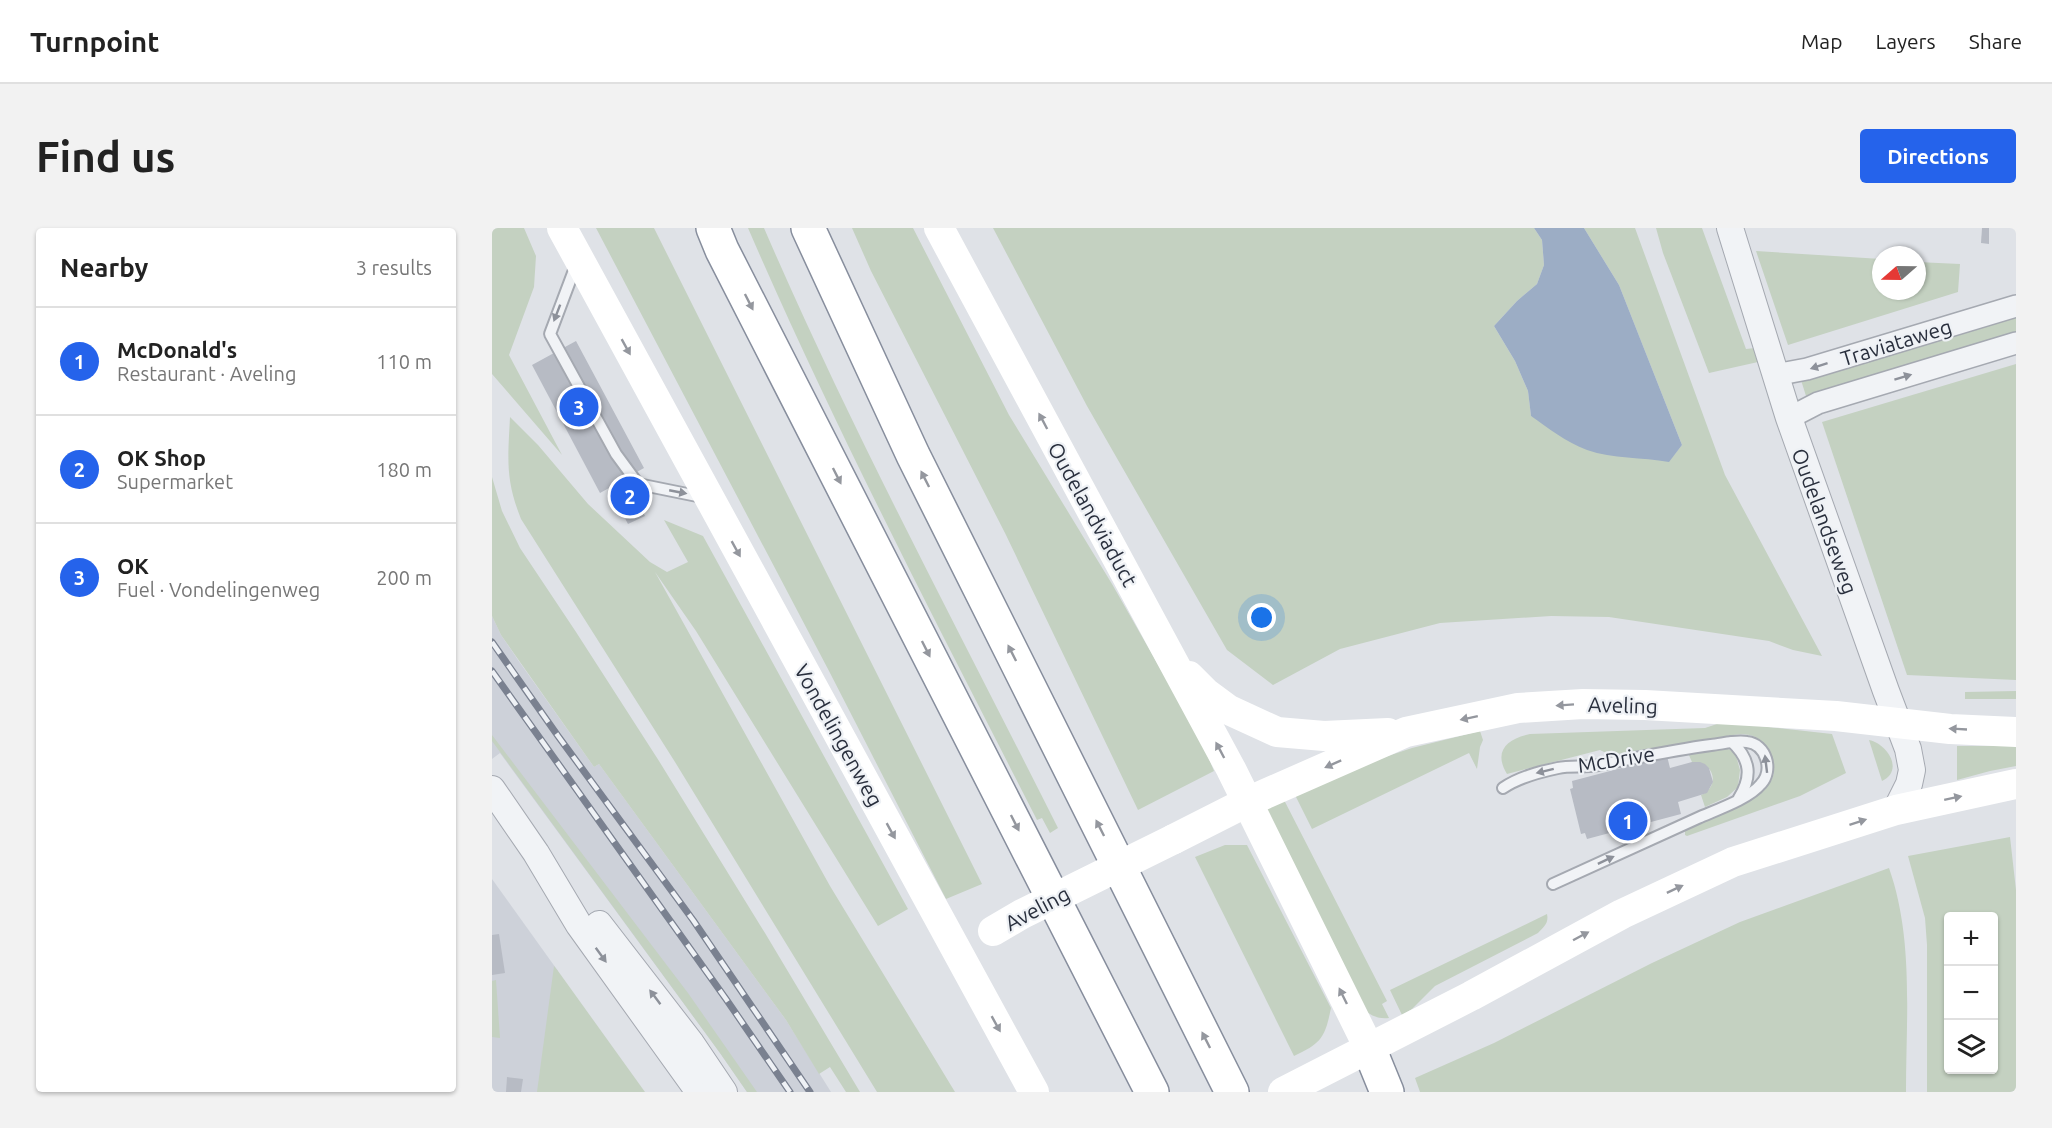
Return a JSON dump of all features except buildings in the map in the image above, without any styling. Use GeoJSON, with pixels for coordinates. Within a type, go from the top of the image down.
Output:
{"type":"FeatureCollection","features":[{"type":"Feature","properties":{"kind":"highway"},"geometry":{"type":"LineString","coordinates":[[713,228],[1152,1092]]}},
{"type":"Feature","properties":{"kind":"highway"},"geometry":{"type":"LineString","coordinates":[[808,228],[913,455],[1232,1092]]}},
{"type":"Feature","properties":{"kind":"highway"},"geometry":{"type":"LineString","coordinates":[[1369,1048],[1387,1092]]}},
{"type":"Feature","properties":{"kind":"main road","name":"Vondelingenweg"},"geometry":{"type":"LineString","coordinates":[[562,228],[968,973]]}},
{"type":"Feature","properties":{"kind":"main road","name":"Oudelandviaduct"},"geometry":{"type":"LineString","coordinates":[[939,228],[1168,650],[1247,802]]}},
{"type":"Feature","properties":{"kind":"main road"},"geometry":{"type":"LineString","coordinates":[[1168,650],[1206,693],[1229,710],[1277,732],[1324,736],[1406,732]]}},
{"type":"Feature","properties":{"kind":"main road","name":"Aveling"},"geometry":{"type":"LineString","coordinates":[[968,973],[977,949],[984,939],[1022,914],[1247,802],[1406,732],[1518,708],[1583,704],[1645,705],[1836,716],[1900,724],[2016,732]]}},
{"type":"Feature","properties":{"kind":"main road"},"geometry":{"type":"LineString","coordinates":[[1290,1089],[1471,996],[1622,914],[1733,862],[1896,810],[2016,784]]}},
{"type":"Feature","properties":{"kind":"main road"},"geometry":{"type":"LineString","coordinates":[[1247,802],[1369,1048]]}},
{"type":"Feature","properties":{"kind":"main road"},"geometry":{"type":"LineString","coordinates":[[968,973],[1034,1092]]}},
{"type":"Feature","properties":{"kind":"street","name":"Oudelandseweg"},"geometry":{"type":"LineString","coordinates":[[1730,228],[1789,418],[1908,749],[1912,770],[1909,784],[1896,810]]}},
{"type":"Feature","properties":{"kind":"street","name":"Traviataweg"},"geometry":{"type":"LineString","coordinates":[[1775,375],[1807,369],[2016,306]]}},
{"type":"Feature","properties":{"kind":"street","name":"Traviataweg"},"geometry":{"type":"LineString","coordinates":[[1789,418],[1818,403],[2016,343]]}},
{"type":"Feature","properties":{"kind":"street"},"geometry":{"type":"LineString","coordinates":[[492,789],[536,853],[579,925],[699,1092]]}},
{"type":"Feature","properties":{"kind":"street"},"geometry":{"type":"LineString","coordinates":[[536,853],[592,914],[691,1043],[724,1092]]}},
{"type":"Feature","properties":{"kind":"lane"},"geometry":{"type":"LineString","coordinates":[[578,259],[550,334],[616,454],[638,484],[708,498]]}},
{"type":"Feature","properties":{"kind":"lane"},"geometry":{"type":"LineString","coordinates":[[1732,742],[1743,756],[1748,776],[1746,787],[1739,799]]}},
{"type":"Feature","properties":{"kind":"lane","name":"McDrive"},"geometry":{"type":"LineString","coordinates":[[1503,788],[1514,780],[1560,767],[1596,766],[1672,750],[1732,742],[1748,742],[1757,746],[1765,754],[1768,765],[1767,775],[1755,790],[1553,884]]}},
{"type":"Feature","properties":{"kind":"shaded area"},"geometry":{"type":"Polygon","coordinates":[[[492,616],[501,635],[594,767],[599,764],[786,1020],[831,1092],[747,1092],[500,753],[492,759],[492,616]]]}},
{"type":"Feature","properties":{"kind":"shaded area"},"geometry":{"type":"Polygon","coordinates":[[[492,879],[558,971],[540,1092],[492,1092],[492,879]]]}},
{"type":"Feature","properties":{"kind":"green space"},"geometry":{"type":"Polygon","coordinates":[[[492,228],[524,228],[536,256],[534,287],[509,355],[562,455],[492,374],[492,228]]]}},
{"type":"Feature","properties":{"kind":"green space"},"geometry":{"type":"Polygon","coordinates":[[[596,228],[654,228],[982,884],[946,899],[596,228]]]}},
{"type":"Feature","properties":{"kind":"green space"},"geometry":{"type":"Polygon","coordinates":[[[748,228],[764,228],[869,455],[1058,828],[1050,833],[1042,818],[1037,820],[888,526],[816,378],[748,228]]]}},
{"type":"Feature","properties":{"kind":"green space"},"geometry":{"type":"Polygon","coordinates":[[[852,228],[913,228],[1009,415],[1112,584],[1201,740],[1214,771],[1138,810],[1005,533],[871,271],[852,228]]]}},
{"type":"Feature","properties":{"kind":"green space"},"geometry":{"type":"Polygon","coordinates":[[[993,228],[1534,228],[1542,240],[1544,265],[1537,284],[1517,301],[1494,326],[1515,361],[1528,391],[1531,416],[1651,459],[1669,461],[1682,445],[1619,285],[1584,228],[1635,228],[1725,475],[1822,656],[1793,650],[1769,641],[1609,617],[1551,616],[1440,623],[1340,649],[1273,685],[1227,650],[1087,406],[993,228]]]}},
{"type":"Feature","properties":{"kind":"green space"},"geometry":{"type":"Polygon","coordinates":[[[1656,228],[1702,228],[1746,349],[1755,348],[1758,362],[1709,373],[1663,253],[1656,228]]]}},
{"type":"Feature","properties":{"kind":"green space"},"geometry":{"type":"Polygon","coordinates":[[[1756,251],[1872,258],[1872,300],[1926,300],[1926,262],[1960,264],[1958,292],[1788,345],[1756,251]]]}},
{"type":"Feature","properties":{"kind":"green space"},"geometry":{"type":"Polygon","coordinates":[[[2016,317],[2016,334],[1806,396],[1801,380],[2016,317]]]}},
{"type":"Feature","properties":{"kind":"green space"},"geometry":{"type":"Polygon","coordinates":[[[2016,364],[2016,680],[1907,675],[1822,422],[2016,364]]]}},
{"type":"Feature","properties":{"kind":"green space"},"geometry":{"type":"Polygon","coordinates":[[[510,417],[538,445],[588,504],[650,562],[667,572],[688,562],[664,520],[703,536],[908,909],[878,926],[696,631],[655,572],[830,886],[955,1092],[877,1092],[675,762],[521,519],[510,480],[508,457],[510,417]]]}},
{"type":"Feature","properties":{"kind":"green space"},"geometry":{"type":"Polygon","coordinates":[[[492,477],[502,511],[520,548],[659,761],[860,1092],[846,1092],[830,1067],[819,1074],[786,1020],[599,764],[594,767],[501,635],[492,616],[492,477]]]}},
{"type":"Feature","properties":{"kind":"green space"},"geometry":{"type":"Polygon","coordinates":[[[2016,691],[2016,699],[1965,699],[1965,692],[2016,691]]]}},
{"type":"Feature","properties":{"kind":"green space"},"geometry":{"type":"Polygon","coordinates":[[[1723,722],[1832,734],[1846,773],[1800,796],[1687,836],[1685,831],[1688,829],[1746,802],[1764,790],[1771,782],[1774,773],[1773,762],[1765,745],[1757,738],[1744,734],[1733,735],[1610,755],[1600,750],[1507,774],[1501,759],[1509,743],[1530,734],[1705,728],[1723,722]]]}},
{"type":"Feature","properties":{"kind":"green space"},"geometry":{"type":"Polygon","coordinates":[[[1480,731],[1483,740],[1477,769],[1469,753],[1312,829],[1293,791],[1412,748],[1480,731]]]}},
{"type":"Feature","properties":{"kind":"green space"},"geometry":{"type":"Polygon","coordinates":[[[492,735],[688,993],[757,1092],[747,1092],[492,741],[492,735]]]}},
{"type":"Feature","properties":{"kind":"green space"},"geometry":{"type":"Polygon","coordinates":[[[1869,740],[1876,742],[1891,758],[1892,771],[1889,777],[1882,781],[1869,740]]]}},
{"type":"Feature","properties":{"kind":"green space"},"geometry":{"type":"Polygon","coordinates":[[[1957,746],[2016,746],[2016,766],[1957,780],[1957,746]]]}},
{"type":"Feature","properties":{"kind":"green space"},"geometry":{"type":"Polygon","coordinates":[[[1725,748],[1735,752],[1740,770],[1738,787],[1727,797],[1705,807],[1701,795],[1711,786],[1712,775],[1706,765],[1692,762],[1688,753],[1725,748]]]}},
{"type":"Feature","properties":{"kind":"green space"},"geometry":{"type":"Polygon","coordinates":[[[1282,796],[1387,1001],[1382,1004],[1389,1018],[1375,1017],[1364,1010],[1260,805],[1282,796]]]}},
{"type":"Feature","properties":{"kind":"green space"},"geometry":{"type":"Polygon","coordinates":[[[2010,837],[2016,890],[2016,1092],[1927,1092],[1925,918],[1908,856],[2010,837]]]}},
{"type":"Feature","properties":{"kind":"green space"},"geometry":{"type":"Polygon","coordinates":[[[1225,845],[1247,845],[1331,1008],[1327,1026],[1321,1038],[1311,1047],[1294,1056],[1195,857],[1225,845]]]}},
{"type":"Feature","properties":{"kind":"green space"},"geometry":{"type":"Polygon","coordinates":[[[1889,868],[1897,895],[1905,950],[1907,978],[1906,1092],[1420,1092],[1415,1078],[1494,1043],[1652,963],[1740,922],[1889,868]]]}},
{"type":"Feature","properties":{"kind":"green space"},"geometry":{"type":"Polygon","coordinates":[[[1547,914],[1547,922],[1538,933],[1435,986],[1412,1009],[1402,1015],[1390,990],[1547,914]]]}},
{"type":"Feature","properties":{"kind":"green space"},"geometry":{"type":"Polygon","coordinates":[[[554,966],[558,971],[645,1092],[537,1092],[554,966]]]}},
{"type":"Feature","properties":{"kind":"green space"},"geometry":{"type":"Polygon","coordinates":[[[496,980],[500,1038],[492,1037],[492,981],[496,980]]]}},
{"type":"Feature","properties":{"kind":"water"},"geometry":{"type":"Polygon","coordinates":[[[1534,228],[1584,228],[1619,285],[1682,445],[1669,462],[1607,455],[1587,450],[1565,439],[1531,416],[1528,391],[1515,361],[1494,326],[1517,301],[1537,284],[1544,265],[1542,240],[1534,228]]]}},
{"type":"Feature","properties":{"kind":"railway"},"geometry":{"type":"LineString","coordinates":[[492,642],[693,920],[810,1092]]}},
{"type":"Feature","properties":{"kind":"railway"},"geometry":{"type":"LineString","coordinates":[[492,671],[790,1092]]}},
{"type":"Feature","properties":{"kind":"place","name":"OK"},"geometry":{"type":"Point","coordinates":[579,407]}},
{"type":"Feature","properties":{"kind":"place","name":"OK Shop"},"geometry":{"type":"Point","coordinates":[630,496]}},
{"type":"Feature","properties":{"kind":"place","name":"McDonald's"},"geometry":{"type":"Point","coordinates":[1628,821]}}]}
